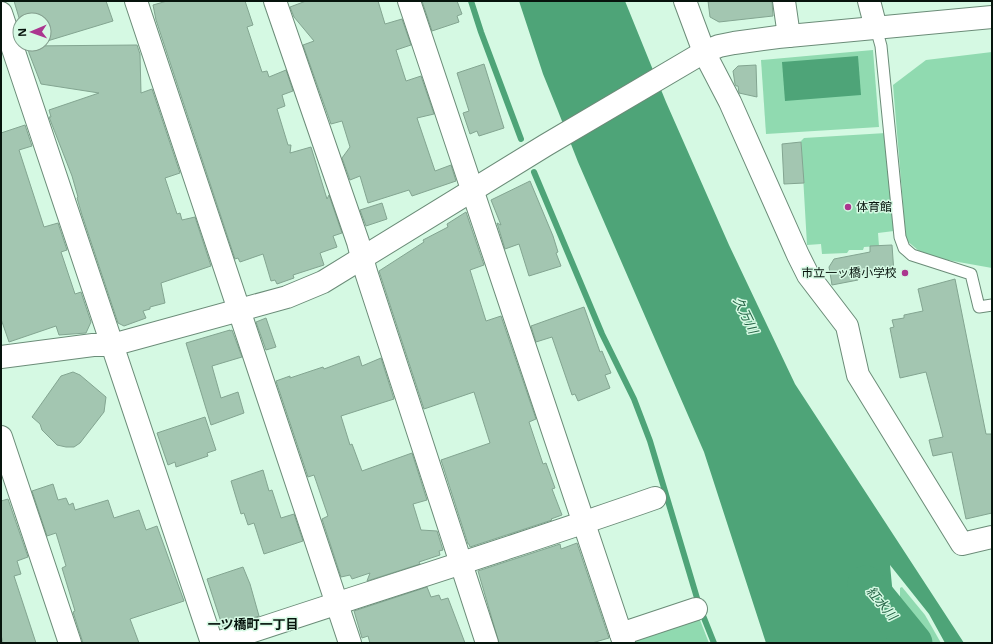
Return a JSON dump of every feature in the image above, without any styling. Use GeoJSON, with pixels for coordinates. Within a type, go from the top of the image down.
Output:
{"type":"FeatureCollection","features":[{"type":"Feature","properties":{"kind":"street"},"geometry":{"type":"LineString","coordinates":[[136,1],[350,643]]}},
{"type":"Feature","properties":{"kind":"street"},"geometry":{"type":"LineString","coordinates":[[274,1],[362,259],[487,643]]}},
{"type":"Feature","properties":{"kind":"street"},"geometry":{"type":"LineString","coordinates":[[409,1],[622,638],[696,610]]}},
{"type":"Feature","properties":{"kind":"street"},"geometry":{"type":"LineString","coordinates":[[685,1],[704,52],[730,102],[808,275],[847,326],[858,375],[962,544],[992,537]]}},
{"type":"Feature","properties":{"kind":"street"},"geometry":{"type":"LineString","coordinates":[[784,1],[789,36]]}},
{"type":"Feature","properties":{"kind":"street"},"geometry":{"type":"LineString","coordinates":[[869,1],[876,28]]}},
{"type":"Feature","properties":{"kind":"street"},"geometry":{"type":"LineString","coordinates":[[1,13],[212,643]]}},
{"type":"Feature","properties":{"kind":"street"},"geometry":{"type":"LineString","coordinates":[[1,358],[93,345],[112,345],[287,297],[323,282],[674,69],[704,52],[719,46],[789,36],[992,17]]}},
{"type":"Feature","properties":{"kind":"street"},"geometry":{"type":"LineString","coordinates":[[1,437],[70,643]]}},
{"type":"Feature","properties":{"kind":"street"},"geometry":{"type":"LineString","coordinates":[[217,643],[584,523],[655,498]]}},
{"type":"Feature","properties":{"kind":"lane"},"geometry":{"type":"LineString","coordinates":[[876,28],[881,46],[900,238],[904,248],[912,255],[971,274],[979,307],[992,305]]}},
{"type":"Feature","properties":{"kind":"shaded area"},"geometry":{"type":"Polygon","coordinates":[[[873,50],[879,127],[766,134],[761,60],[873,50]]]}},
{"type":"Feature","properties":{"kind":"shaded area"},"geometry":{"type":"Polygon","coordinates":[[[992,52],[992,268],[925,256],[906,240],[893,85],[926,60],[992,52]]]}},
{"type":"Feature","properties":{"kind":"shaded area","name":"体育館"},"geometry":{"type":"Polygon","coordinates":[[[886,133],[894,231],[878,233],[879,246],[864,247],[863,250],[849,250],[847,253],[822,254],[821,244],[807,245],[801,141],[804,138],[886,133]]]}},
{"type":"Feature","properties":{"kind":"shaded area"},"geometry":{"type":"Polygon","coordinates":[[[902,587],[925,615],[941,643],[908,643],[900,606],[900,588],[902,587]]]}},
{"type":"Feature","properties":{"kind":"shaded area"},"geometry":{"type":"Polygon","coordinates":[[[698,615],[709,643],[635,643],[639,635],[698,615]]]}},
{"type":"Feature","properties":{"kind":"water","name":"久万川"},"geometry":{"type":"Polygon","coordinates":[[[519,1],[625,1],[666,102],[729,245],[795,384],[964,643],[945,643],[929,614],[890,565],[893,596],[902,643],[766,643],[704,452],[578,162],[543,74],[519,1]]]}},
{"type":"Feature","properties":{"kind":"water"},"geometry":{"type":"Polygon","coordinates":[[[858,56],[861,95],[785,101],[782,62],[858,56]]]}},
{"type":"Feature","properties":{"kind":"building"},"geometry":{"type":"Polygon","coordinates":[[[14,1],[106,1],[113,21],[52,40],[52,12],[17,12],[14,1]]]}},
{"type":"Feature","properties":{"kind":"building"},"geometry":{"type":"Polygon","coordinates":[[[167,1],[245,1],[253,25],[247,27],[262,72],[267,71],[269,77],[286,70],[293,91],[282,95],[285,106],[277,109],[288,145],[291,145],[290,153],[311,147],[327,199],[329,195],[342,233],[333,236],[337,247],[320,253],[324,265],[293,275],[294,278],[277,284],[275,280],[271,281],[263,254],[240,262],[238,258],[235,259],[156,20],[153,5],[167,1]]]}},
{"type":"Feature","properties":{"kind":"building"},"geometry":{"type":"Polygon","coordinates":[[[306,1],[378,1],[385,24],[402,19],[411,45],[396,50],[406,81],[421,76],[434,114],[417,118],[435,171],[451,165],[456,181],[412,196],[409,190],[368,203],[360,176],[350,180],[342,158],[350,147],[342,121],[331,124],[303,45],[314,41],[294,17],[290,7],[306,1]]]}},
{"type":"Feature","properties":{"kind":"building"},"geometry":{"type":"Polygon","coordinates":[[[422,1],[457,1],[462,14],[457,16],[459,22],[432,31],[422,1]]]}},
{"type":"Feature","properties":{"kind":"building"},"geometry":{"type":"Polygon","coordinates":[[[708,1],[772,1],[773,16],[719,22],[710,17],[708,1]]]}},
{"type":"Feature","properties":{"kind":"building"},"geometry":{"type":"Polygon","coordinates":[[[137,45],[140,54],[141,93],[152,89],[180,173],[165,178],[177,214],[180,213],[182,220],[195,217],[211,266],[161,283],[165,303],[150,307],[150,309],[143,311],[146,318],[124,326],[118,323],[82,215],[72,176],[49,117],[51,117],[49,110],[99,93],[41,84],[29,53],[52,52],[52,46],[137,45]]]}},
{"type":"Feature","properties":{"kind":"building"},"geometry":{"type":"Polygon","coordinates":[[[484,64],[504,128],[479,136],[477,131],[470,134],[463,113],[469,111],[457,73],[484,64]]]}},
{"type":"Feature","properties":{"kind":"building"},"geometry":{"type":"Polygon","coordinates":[[[756,65],[757,97],[739,93],[738,86],[735,84],[733,71],[738,66],[756,65]]]}},
{"type":"Feature","properties":{"kind":"building"},"geometry":{"type":"Polygon","coordinates":[[[25,125],[32,146],[19,150],[44,227],[58,223],[67,250],[61,252],[75,294],[81,292],[91,322],[86,333],[59,335],[56,326],[9,342],[1,319],[1,133],[25,125]]]}},
{"type":"Feature","properties":{"kind":"building"},"geometry":{"type":"Polygon","coordinates":[[[801,142],[804,183],[784,184],[782,144],[801,142]]]}},
{"type":"Feature","properties":{"kind":"building"},"geometry":{"type":"Polygon","coordinates":[[[530,181],[553,236],[558,252],[556,253],[561,266],[529,276],[519,244],[505,249],[497,223],[501,225],[491,200],[530,181]]]}},
{"type":"Feature","properties":{"kind":"building"},"geometry":{"type":"Polygon","coordinates":[[[382,203],[387,219],[366,226],[360,210],[382,203]]]}},
{"type":"Feature","properties":{"kind":"building"},"geometry":{"type":"Polygon","coordinates":[[[466,212],[484,265],[470,270],[486,321],[501,316],[536,419],[529,422],[543,464],[546,463],[555,488],[552,489],[562,515],[551,519],[552,520],[470,547],[441,460],[490,443],[474,392],[424,409],[379,271],[424,242],[423,240],[448,227],[447,224],[466,212]]]}},
{"type":"Feature","properties":{"kind":"building"},"geometry":{"type":"Polygon","coordinates":[[[892,245],[894,273],[857,274],[858,280],[832,285],[829,267],[834,259],[870,252],[870,246],[892,245]]]}},
{"type":"Feature","properties":{"kind":"building"},"geometry":{"type":"Polygon","coordinates":[[[955,279],[986,434],[992,434],[992,513],[966,519],[952,452],[933,456],[929,440],[943,437],[926,372],[900,378],[890,328],[894,327],[892,320],[904,318],[904,315],[923,311],[918,289],[955,279]]]}},
{"type":"Feature","properties":{"kind":"building"},"geometry":{"type":"Polygon","coordinates":[[[584,307],[600,352],[602,351],[611,373],[605,375],[610,388],[578,401],[575,394],[572,395],[552,337],[536,342],[531,326],[584,307]]]}},
{"type":"Feature","properties":{"kind":"building"},"geometry":{"type":"Polygon","coordinates":[[[266,318],[276,347],[266,350],[256,322],[266,318]]]}},
{"type":"Feature","properties":{"kind":"building"},"geometry":{"type":"Polygon","coordinates":[[[232,330],[242,357],[212,366],[221,398],[238,392],[244,413],[211,425],[186,343],[232,330]]]}},
{"type":"Feature","properties":{"kind":"building"},"geometry":{"type":"Polygon","coordinates":[[[359,356],[362,366],[381,358],[394,399],[341,416],[350,445],[352,444],[362,471],[412,453],[427,500],[413,504],[421,530],[437,531],[443,550],[439,551],[440,555],[419,562],[420,564],[367,581],[370,573],[352,579],[350,575],[341,577],[322,519],[328,516],[314,475],[308,477],[276,381],[323,367],[324,369],[359,356]]]}},
{"type":"Feature","properties":{"kind":"building"},"geometry":{"type":"Polygon","coordinates":[[[73,372],[80,375],[106,397],[104,412],[80,443],[74,447],[66,447],[57,445],[42,430],[40,424],[32,417],[61,376],[73,372]]]}},
{"type":"Feature","properties":{"kind":"building"},"geometry":{"type":"Polygon","coordinates":[[[205,417],[216,450],[207,453],[208,456],[176,467],[175,462],[168,465],[157,433],[205,417]]]}},
{"type":"Feature","properties":{"kind":"building"},"geometry":{"type":"Polygon","coordinates":[[[263,470],[269,491],[272,490],[281,518],[294,514],[303,541],[264,554],[254,523],[248,525],[244,513],[241,514],[231,481],[263,470]]]}},
{"type":"Feature","properties":{"kind":"building"},"geometry":{"type":"Polygon","coordinates":[[[53,484],[58,500],[66,498],[69,505],[73,503],[75,510],[108,500],[114,518],[139,510],[146,530],[157,526],[184,601],[130,619],[139,643],[83,643],[73,612],[75,611],[62,568],[66,566],[56,533],[47,536],[32,491],[53,484]]]}},
{"type":"Feature","properties":{"kind":"building"},"geometry":{"type":"Polygon","coordinates":[[[8,499],[28,557],[17,561],[21,574],[14,576],[36,643],[3,643],[1,635],[1,501],[8,499]]]}},
{"type":"Feature","properties":{"kind":"building"},"geometry":{"type":"Polygon","coordinates":[[[577,543],[609,638],[592,643],[499,643],[478,571],[560,544],[561,549],[577,543]]]}},
{"type":"Feature","properties":{"kind":"building"},"geometry":{"type":"Polygon","coordinates":[[[243,567],[250,584],[259,616],[223,628],[207,579],[243,567]]]}},
{"type":"Feature","properties":{"kind":"building"},"geometry":{"type":"Polygon","coordinates":[[[427,587],[431,597],[439,595],[441,600],[448,598],[465,643],[370,643],[368,636],[362,638],[354,611],[427,587]]]}},
{"type":"Feature","properties":{"kind":"waterway"},"geometry":{"type":"LineString","coordinates":[[471,1],[521,139]]}},
{"type":"Feature","properties":{"kind":"waterway"},"geometry":{"type":"LineString","coordinates":[[534,172],[602,334],[634,399],[650,441],[700,608],[714,643]]}},
{"type":"Feature","properties":{"kind":"waterway","name":"紅水川"},"geometry":{"type":"LineString","coordinates":[[866,584],[914,643]]}},
{"type":"Feature","properties":{"kind":"place","name":"体育館"},"geometry":{"type":"Point","coordinates":[848,207]}},
{"type":"Feature","properties":{"kind":"place","name":"市立一ッ橋小学校"},"geometry":{"type":"Point","coordinates":[905,273]}},
{"type":"Feature","properties":{"kind":"district","name":"一ツ橋町一丁目"},"geometry":{"type":"Point","coordinates":[253,624]}}]}
